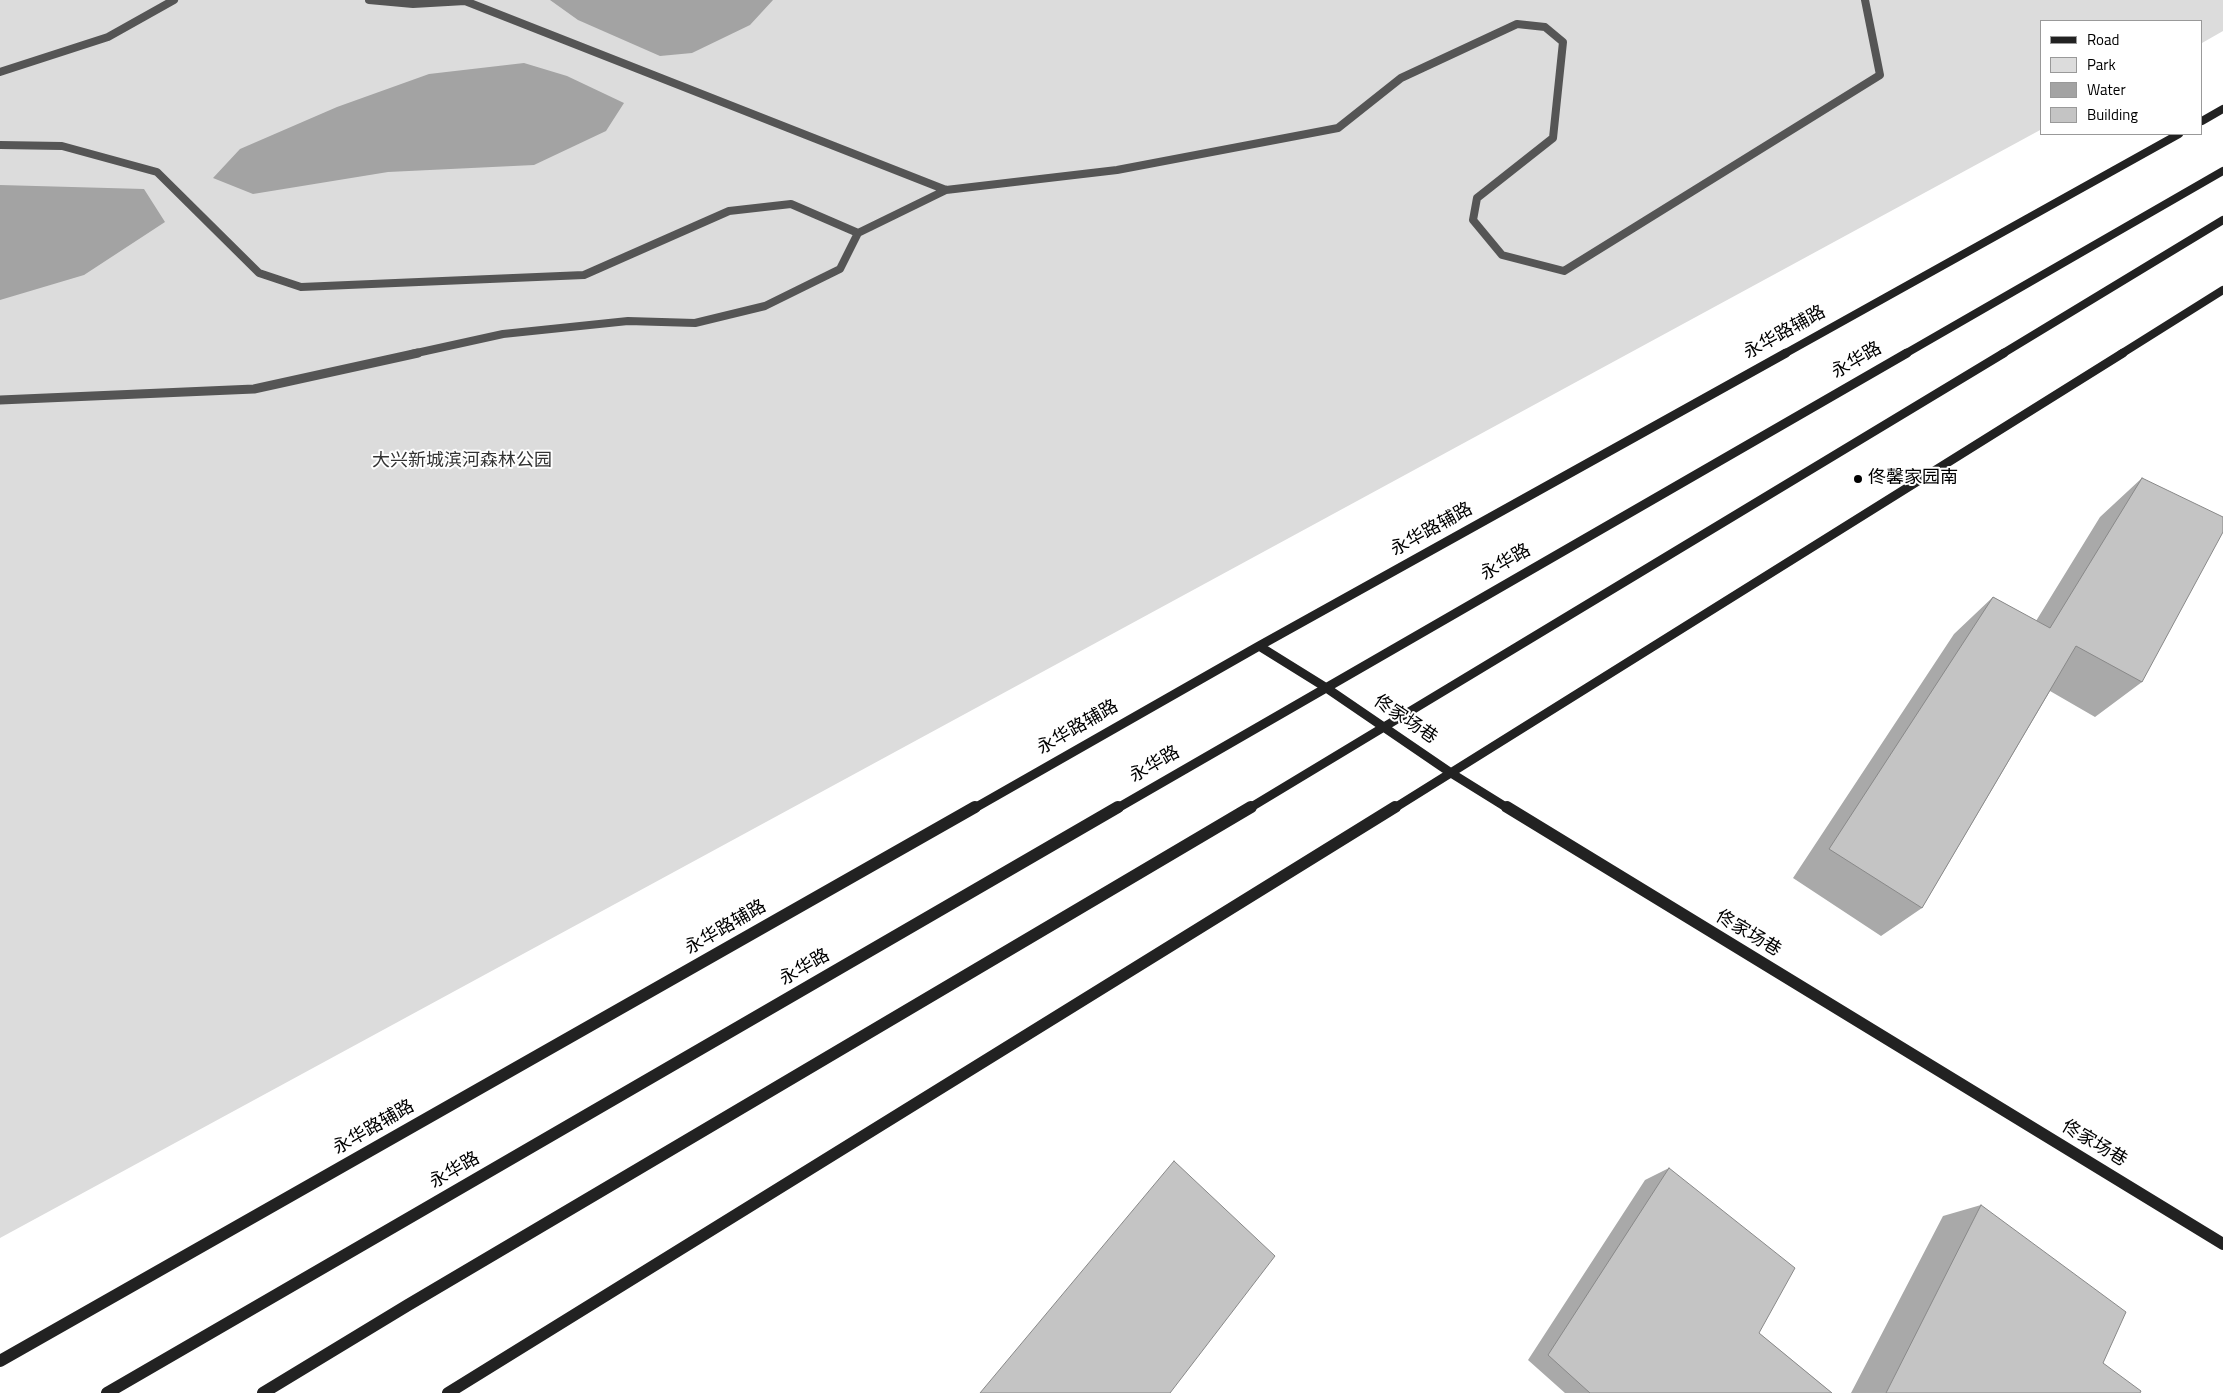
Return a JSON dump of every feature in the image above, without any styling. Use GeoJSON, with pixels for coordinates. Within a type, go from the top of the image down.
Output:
{"type":"FeatureCollection","features":[{"type":"Feature","properties":{"kind":"street"},"geometry":{"type":"LineString","coordinates":[[0,72],[108,37],[174,0]]}},
{"type":"Feature","properties":{"kind":"street"},"geometry":{"type":"LineString","coordinates":[[369,0],[413,4],[465,1],[946,190]]}},
{"type":"Feature","properties":{"kind":"street"},"geometry":{"type":"LineString","coordinates":[[0,400],[254,389],[504,334],[628,321],[696,323],[765,306],[840,269],[858,233],[946,190],[1117,170],[1338,128],[1401,78],[1517,24],[1545,27],[1564,42],[1552,138],[1477,198],[1473,220],[1502,255],[1564,271],[1880,75],[1864,0]]}},
{"type":"Feature","properties":{"kind":"street"},"geometry":{"type":"LineString","coordinates":[[2203,120],[2223,109]]}},
{"type":"Feature","properties":{"kind":"street","name":"永华路辅路"},"geometry":{"type":"LineString","coordinates":[[0,1361],[1259,646],[2176,135]]}},
{"type":"Feature","properties":{"kind":"street"},"geometry":{"type":"LineString","coordinates":[[0,144],[62,146],[157,172],[258,274],[301,287],[584,275],[730,211],[792,204],[858,233]]}},
{"type":"Feature","properties":{"kind":"street","name":"永华路"},"geometry":{"type":"LineString","coordinates":[[107,1393],[1325,687],[2223,170]]}},
{"type":"Feature","properties":{"kind":"street"},"geometry":{"type":"LineString","coordinates":[[263,1393],[416,1300],[1385,728],[2223,220]]}},
{"type":"Feature","properties":{"kind":"street"},"geometry":{"type":"LineString","coordinates":[[448,1393],[1452,773],[2223,290]]}},
{"type":"Feature","properties":{"kind":"street","name":"佟家场巷"},"geometry":{"type":"LineString","coordinates":[[1259,646],[1325,687],[1452,773],[2223,1244]]}},
{"type":"Feature","properties":{"kind":"green space","name":"大兴新城滨河森林公园"},"geometry":{"type":"Polygon","coordinates":[[[0,0],[2223,0],[2223,31],[2203,42],[2203,20],[2040,20],[2040,130],[0,1238],[0,0]]]}},
{"type":"Feature","properties":{"kind":"water"},"geometry":{"type":"Polygon","coordinates":[[[550,0],[773,0],[750,25],[692,53],[660,56],[578,20],[550,0]]]}},
{"type":"Feature","properties":{"kind":"water"},"geometry":{"type":"Polygon","coordinates":[[[524,63],[567,76],[624,103],[606,131],[534,165],[388,172],[253,194],[213,178],[240,149],[337,107],[429,74],[524,63]]]}},
{"type":"Feature","properties":{"kind":"water"},"geometry":{"type":"Polygon","coordinates":[[[0,185],[144,189],[165,222],[84,275],[0,300],[0,185]]]}},
{"type":"Feature","properties":{"kind":"building"},"geometry":{"type":"Polygon","coordinates":[[[2142,478],[2223,517],[2223,532],[2142,682],[2076,646],[1922,908],[1829,849],[1993,597],[2050,628],[2142,478]]]}},
{"type":"Feature","properties":{"kind":"building"},"geometry":{"type":"Polygon","coordinates":[[[1174,1161],[1275,1256],[1170,1393],[980,1393],[1174,1161]]]}},
{"type":"Feature","properties":{"kind":"building"},"geometry":{"type":"Polygon","coordinates":[[[1669,1168],[1795,1268],[1759,1333],[1832,1393],[1590,1393],[1548,1355],[1669,1168]]]}},
{"type":"Feature","properties":{"kind":"building"},"geometry":{"type":"Polygon","coordinates":[[[1981,1205],[2126,1312],[2103,1363],[2141,1391],[2140,1393],[1886,1393],[1981,1205]]]}},
{"type":"Feature","properties":{"kind":"place","name":"佟馨家园南"},"geometry":{"type":"Point","coordinates":[1858,479]}}]}
